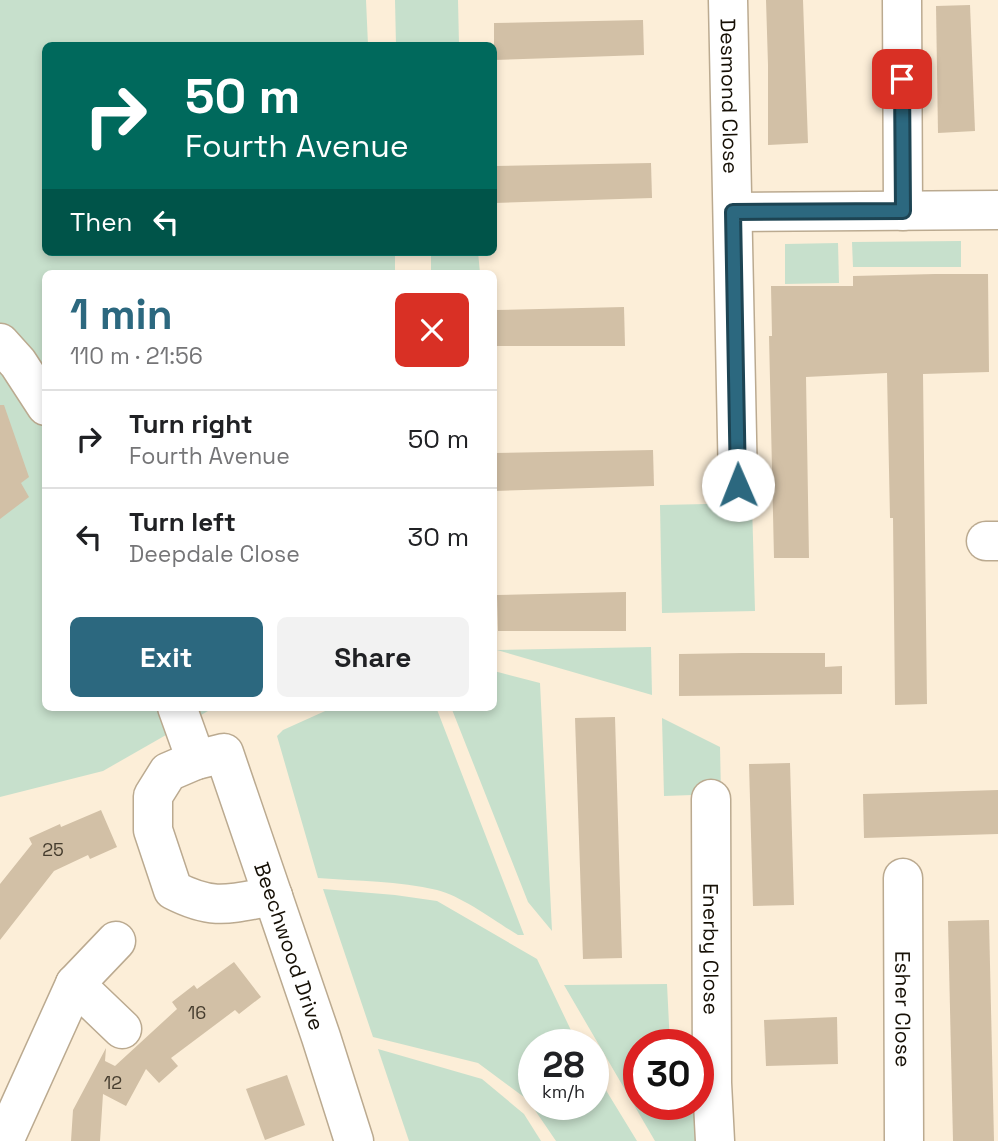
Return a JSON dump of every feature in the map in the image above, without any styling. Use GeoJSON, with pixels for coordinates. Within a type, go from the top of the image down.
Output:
{"type":"FeatureCollection","features":[{"type":"Feature","properties":{"kind":"street","name":"Desmond Close"},"geometry":{"type":"LineString","coordinates":[[728,0],[738,485]]}},
{"type":"Feature","properties":{"kind":"street"},"geometry":{"type":"LineString","coordinates":[[902,0],[903,211]]}},
{"type":"Feature","properties":{"kind":"street"},"geometry":{"type":"LineString","coordinates":[[733,212],[998,210]]}},
{"type":"Feature","properties":{"kind":"street"},"geometry":{"type":"LineString","coordinates":[[0,343],[18,363],[42,400]]}},
{"type":"Feature","properties":{"kind":"street"},"geometry":{"type":"LineString","coordinates":[[196,738],[168,772],[153,796],[153,830],[173,890],[197,902],[222,905],[273,896]]}},
{"type":"Feature","properties":{"kind":"street","name":"Beechwood Drive"},"geometry":{"type":"LineString","coordinates":[[196,738],[273,896],[354,1141]]}},
{"type":"Feature","properties":{"kind":"street","name":"Enerby Close"},"geometry":{"type":"LineString","coordinates":[[711,799],[712,1083],[715,1141]]}},
{"type":"Feature","properties":{"kind":"street","name":"Esher Close"},"geometry":{"type":"LineString","coordinates":[[903,878],[904,1141]]}},
{"type":"Feature","properties":{"kind":"street"},"geometry":{"type":"LineString","coordinates":[[4,1141],[75,984],[116,941]]}},
{"type":"Feature","properties":{"kind":"street"},"geometry":{"type":"LineString","coordinates":[[75,984],[122,1029]]}},
{"type":"Feature","properties":{"kind":"green space"},"geometry":{"type":"Polygon","coordinates":[[[0,0],[366,0],[368,42],[42,42],[42,256],[395,256],[395,270],[42,270],[42,711],[208,711],[103,771],[0,797],[0,0]]]}},
{"type":"Feature","properties":{"kind":"green space"},"geometry":{"type":"Polygon","coordinates":[[[395,0],[458,0],[459,42],[396,42],[395,0]]]}},
{"type":"Feature","properties":{"kind":"green space"},"geometry":{"type":"Polygon","coordinates":[[[961,241],[961,267],[853,267],[852,242],[961,241]]]}},
{"type":"Feature","properties":{"kind":"green space"},"geometry":{"type":"Polygon","coordinates":[[[838,243],[839,283],[785,284],[785,244],[838,243]]]}},
{"type":"Feature","properties":{"kind":"green space"},"geometry":{"type":"Polygon","coordinates":[[[431,256],[478,256],[480,270],[431,270],[431,256]]]}},
{"type":"Feature","properties":{"kind":"green space"},"geometry":{"type":"Polygon","coordinates":[[[752,503],[755,611],[662,613],[660,505],[752,503]]]}},
{"type":"Feature","properties":{"kind":"green space"},"geometry":{"type":"Polygon","coordinates":[[[651,647],[652,695],[497,650],[651,647]]]}},
{"type":"Feature","properties":{"kind":"green space"},"geometry":{"type":"Polygon","coordinates":[[[497,672],[540,683],[552,931],[528,902],[453,711],[497,711],[497,672]]]}},
{"type":"Feature","properties":{"kind":"green space"},"geometry":{"type":"Polygon","coordinates":[[[325,711],[438,711],[524,935],[518,935],[468,903],[437,890],[393,883],[318,878],[277,736],[283,730],[325,711]]]}},
{"type":"Feature","properties":{"kind":"green space"},"geometry":{"type":"Polygon","coordinates":[[[662,718],[720,747],[721,794],[664,796],[662,718]]]}},
{"type":"Feature","properties":{"kind":"green space"},"geometry":{"type":"Polygon","coordinates":[[[323,889],[437,901],[537,959],[570,1029],[518,1029],[518,1093],[478,1063],[373,1037],[323,889]]]}},
{"type":"Feature","properties":{"kind":"green space"},"geometry":{"type":"Polygon","coordinates":[[[667,984],[669,1029],[623,1029],[623,1086],[609,1062],[609,1029],[590,1029],[564,985],[667,984]]]}},
{"type":"Feature","properties":{"kind":"green space"},"geometry":{"type":"Polygon","coordinates":[[[378,1049],[482,1079],[518,1109],[518,1120],[528,1120],[541,1141],[409,1141],[378,1049]]]}},
{"type":"Feature","properties":{"kind":"green space"},"geometry":{"type":"Polygon","coordinates":[[[609,1095],[637,1141],[556,1141],[542,1120],[609,1120],[609,1095]]]}},
{"type":"Feature","properties":{"kind":"green space"},"geometry":{"type":"Polygon","coordinates":[[[643,1120],[699,1120],[700,1141],[655,1141],[643,1120]]]}},
{"type":"Feature","properties":{"kind":"building"},"geometry":{"type":"Polygon","coordinates":[[[766,0],[803,0],[808,143],[768,145],[766,0]]]}},
{"type":"Feature","properties":{"kind":"building"},"geometry":{"type":"Polygon","coordinates":[[[970,5],[975,131],[938,133],[936,6],[970,5]]]}},
{"type":"Feature","properties":{"kind":"building"},"geometry":{"type":"Polygon","coordinates":[[[643,20],[644,55],[497,60],[494,23],[643,20]]]}},
{"type":"Feature","properties":{"kind":"building"},"geometry":{"type":"Polygon","coordinates":[[[651,163],[652,198],[497,203],[497,166],[651,163]]]}},
{"type":"Feature","properties":{"kind":"building"},"geometry":{"type":"Polygon","coordinates":[[[988,274],[989,372],[923,374],[927,704],[895,705],[893,518],[890,518],[887,373],[806,377],[809,558],[774,558],[769,336],[772,336],[771,286],[853,286],[853,276],[988,274]]]}},
{"type":"Feature","properties":{"kind":"building"},"geometry":{"type":"Polygon","coordinates":[[[624,307],[625,346],[497,346],[497,310],[624,307]]]}},
{"type":"Feature","properties":{"kind":"building"},"geometry":{"type":"Polygon","coordinates":[[[0,405],[4,405],[29,477],[21,483],[29,497],[0,519],[0,405]]]}},
{"type":"Feature","properties":{"kind":"building"},"geometry":{"type":"Polygon","coordinates":[[[653,450],[654,486],[497,491],[497,453],[653,450]]]}},
{"type":"Feature","properties":{"kind":"building"},"geometry":{"type":"Polygon","coordinates":[[[626,592],[626,631],[498,631],[497,595],[626,592]]]}},
{"type":"Feature","properties":{"kind":"building"},"geometry":{"type":"Polygon","coordinates":[[[825,653],[825,667],[842,666],[842,694],[679,696],[679,654],[825,653]]]}},
{"type":"Feature","properties":{"kind":"building"},"geometry":{"type":"Polygon","coordinates":[[[615,717],[622,958],[583,959],[575,718],[615,717]]]}},
{"type":"Feature","properties":{"kind":"building"},"geometry":{"type":"Polygon","coordinates":[[[790,763],[794,905],[753,906],[749,764],[790,763]]]}},
{"type":"Feature","properties":{"kind":"building"},"geometry":{"type":"Polygon","coordinates":[[[998,790],[998,834],[864,838],[863,794],[998,790]]]}},
{"type":"Feature","properties":{"kind":"building"},"geometry":{"type":"Polygon","coordinates":[[[101,810],[117,847],[90,859],[88,855],[54,871],[0,940],[0,884],[32,844],[29,838],[101,810]]]}},
{"type":"Feature","properties":{"kind":"building"},"geometry":{"type":"Polygon","coordinates":[[[989,920],[994,1141],[953,1141],[948,921],[989,920]]]}},
{"type":"Feature","properties":{"kind":"building"},"geometry":{"type":"Polygon","coordinates":[[[234,962],[261,997],[239,1014],[235,1010],[171,1058],[178,1066],[159,1083],[146,1069],[126,1106],[103,1094],[100,1141],[71,1141],[73,1110],[106,1048],[105,1061],[115,1066],[177,1009],[172,1002],[194,985],[197,989],[234,962]]]}},
{"type":"Feature","properties":{"kind":"building"},"geometry":{"type":"Polygon","coordinates":[[[837,1017],[838,1064],[766,1066],[764,1020],[837,1017]]]}},
{"type":"Feature","properties":{"kind":"building"},"geometry":{"type":"Polygon","coordinates":[[[287,1075],[305,1125],[265,1140],[246,1089],[287,1075]]]}},
{"type":"Feature","properties":{"kind":"route"},"geometry":{"type":"LineString","coordinates":[[738,485],[733,212],[903,211],[902,79]]}}]}
